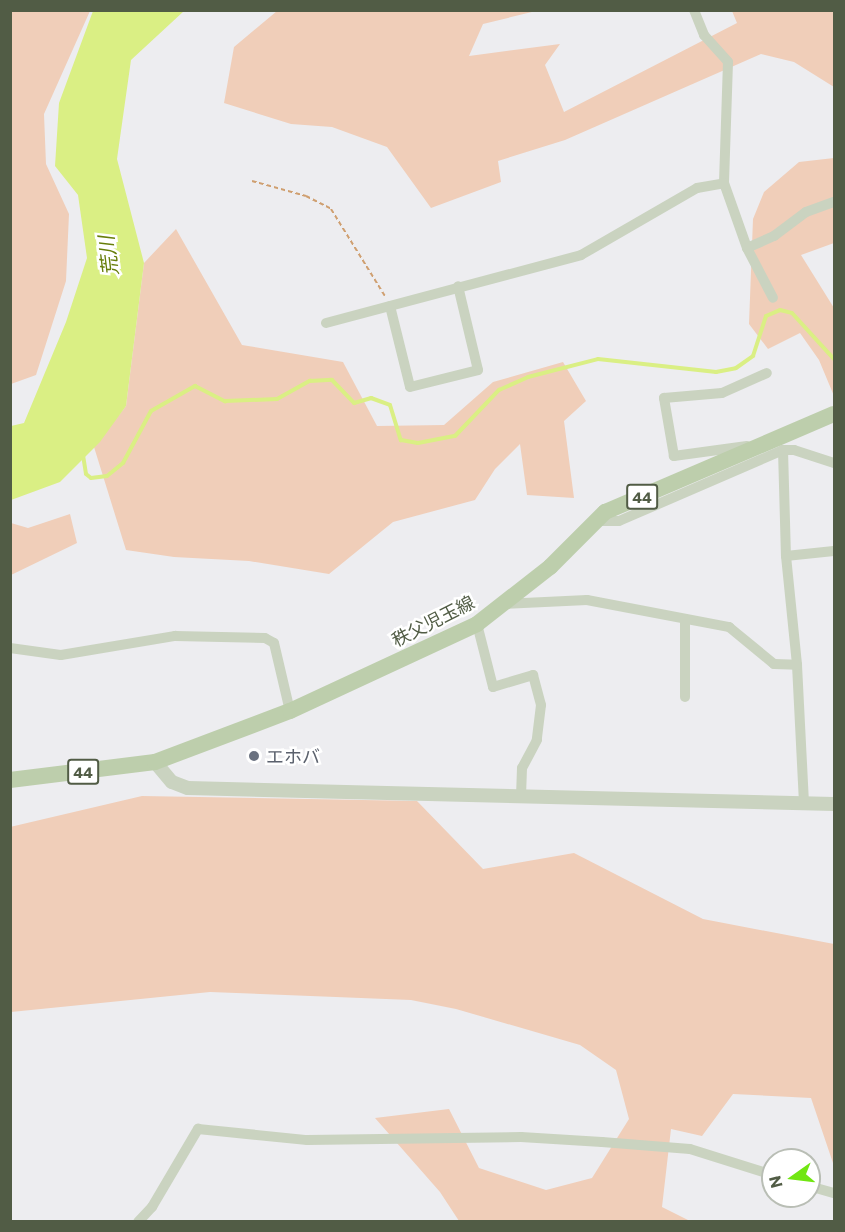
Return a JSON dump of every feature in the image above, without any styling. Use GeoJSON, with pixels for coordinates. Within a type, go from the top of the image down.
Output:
{"type":"FeatureCollection","features":[{"type":"Feature","properties":{"kind":"main road","name":"秩父児玉線"},"geometry":{"type":"LineString","coordinates":[[10,780],[155,762],[290,711],[477,624],[504,604],[605,512],[834,414]]}},
{"type":"Feature","properties":{"kind":"street"},"geometry":{"type":"LineString","coordinates":[[694,10],[704,35],[728,62],[724,183],[747,248],[773,298]]}},
{"type":"Feature","properties":{"kind":"street"},"geometry":{"type":"LineString","coordinates":[[326,323],[581,255],[697,188],[724,183]]}},
{"type":"Feature","properties":{"kind":"street"},"geometry":{"type":"LineString","coordinates":[[747,248],[774,236],[806,212],[834,202]]}},
{"type":"Feature","properties":{"kind":"street"},"geometry":{"type":"LineString","coordinates":[[390,306],[410,387],[478,370],[459,286]]}},
{"type":"Feature","properties":{"kind":"street"},"geometry":{"type":"LineString","coordinates":[[764,444],[674,456],[664,398],[722,393],[768,373]]}},
{"type":"Feature","properties":{"kind":"street"},"geometry":{"type":"LineString","coordinates":[[783,450],[786,556],[797,665],[804,803]]}},
{"type":"Feature","properties":{"kind":"street"},"geometry":{"type":"LineString","coordinates":[[597,521],[620,521],[783,450],[834,463]]}},
{"type":"Feature","properties":{"kind":"street"},"geometry":{"type":"LineString","coordinates":[[786,556],[834,551]]}},
{"type":"Feature","properties":{"kind":"street"},"geometry":{"type":"LineString","coordinates":[[504,604],[587,600],[729,627],[774,664],[797,665]]}},
{"type":"Feature","properties":{"kind":"street"},"geometry":{"type":"LineString","coordinates":[[685,697],[686,619]]}},
{"type":"Feature","properties":{"kind":"street"},"geometry":{"type":"LineString","coordinates":[[477,624],[493,687],[533,675],[540,705],[537,740],[522,768],[521,794]]}},
{"type":"Feature","properties":{"kind":"street"},"geometry":{"type":"LineString","coordinates":[[10,648],[61,655],[175,636],[265,638],[274,643],[290,711]]}},
{"type":"Feature","properties":{"kind":"street"},"geometry":{"type":"LineString","coordinates":[[155,762],[172,782],[188,788],[521,794],[834,804]]}},
{"type":"Feature","properties":{"kind":"street"},"geometry":{"type":"LineString","coordinates":[[138,1221],[152,1207],[198,1129],[307,1140],[521,1137],[624,1143],[690,1149],[761,1170]]}},
{"type":"Feature","properties":{"kind":"path"},"geometry":{"type":"LineString","coordinates":[[252,182],[306,196],[331,209],[385,296],[404,301]]}},
{"type":"Feature","properties":{"kind":"shaded area"},"geometry":{"type":"Polygon","coordinates":[[[10,11],[90,11],[44,114],[46,164],[69,214],[66,281],[36,375],[11,384],[10,11]]]}},
{"type":"Feature","properties":{"kind":"shaded area"},"geometry":{"type":"Polygon","coordinates":[[[277,11],[536,11],[483,24],[469,56],[560,44],[545,65],[564,112],[737,23],[732,11],[834,11],[834,87],[794,62],[761,54],[565,140],[498,161],[501,182],[431,208],[387,147],[332,127],[291,124],[224,103],[234,47],[277,11]]]}},
{"type":"Feature","properties":{"kind":"shaded area"},"geometry":{"type":"Polygon","coordinates":[[[834,158],[834,243],[801,255],[834,308],[834,396],[819,360],[800,333],[768,349],[749,324],[753,219],[764,192],[799,162],[834,158]]]}},
{"type":"Feature","properties":{"kind":"shaded area"},"geometry":{"type":"Polygon","coordinates":[[[176,229],[242,345],[343,362],[377,426],[444,425],[493,382],[563,362],[586,401],[564,421],[574,498],[527,495],[520,444],[495,469],[475,500],[393,522],[329,574],[249,561],[174,557],[126,550],[94,447],[126,406],[144,263],[176,229]]]}},
{"type":"Feature","properties":{"kind":"shaded area"},"geometry":{"type":"Polygon","coordinates":[[[70,514],[77,543],[11,575],[11,523],[28,528],[70,514]]]}},
{"type":"Feature","properties":{"kind":"shaded area"},"geometry":{"type":"Polygon","coordinates":[[[142,796],[417,801],[483,869],[574,853],[703,919],[834,944],[834,1166],[811,1098],[733,1094],[702,1136],[671,1129],[662,1207],[690,1221],[459,1221],[440,1192],[375,1118],[449,1109],[479,1168],[546,1190],[592,1178],[629,1119],[616,1070],[580,1045],[456,1009],[411,1000],[210,992],[11,1012],[10,827],[142,796]]]}},
{"type":"Feature","properties":{"kind":"water","name":"荒川"},"geometry":{"type":"Polygon","coordinates":[[[93,11],[184,11],[131,60],[117,159],[144,263],[126,406],[100,442],[60,482],[11,500],[11,426],[24,423],[66,322],[87,258],[78,195],[55,166],[59,103],[93,11]]]}},
{"type":"Feature","properties":{"kind":"waterway"},"geometry":{"type":"LineString","coordinates":[[83,455],[86,474],[91,478],[107,476],[123,463],[151,411],[195,386],[225,401],[277,399],[310,381],[332,380],[354,403],[371,398],[390,405],[401,440],[418,443],[455,436],[499,390],[528,377],[598,359],[716,372],[736,368],[753,356],[766,316],[780,310],[792,313],[834,359]]}},
{"type":"Feature","properties":{"kind":"place","name":"エホバ"},"geometry":{"type":"Point","coordinates":[254,756]}}]}
